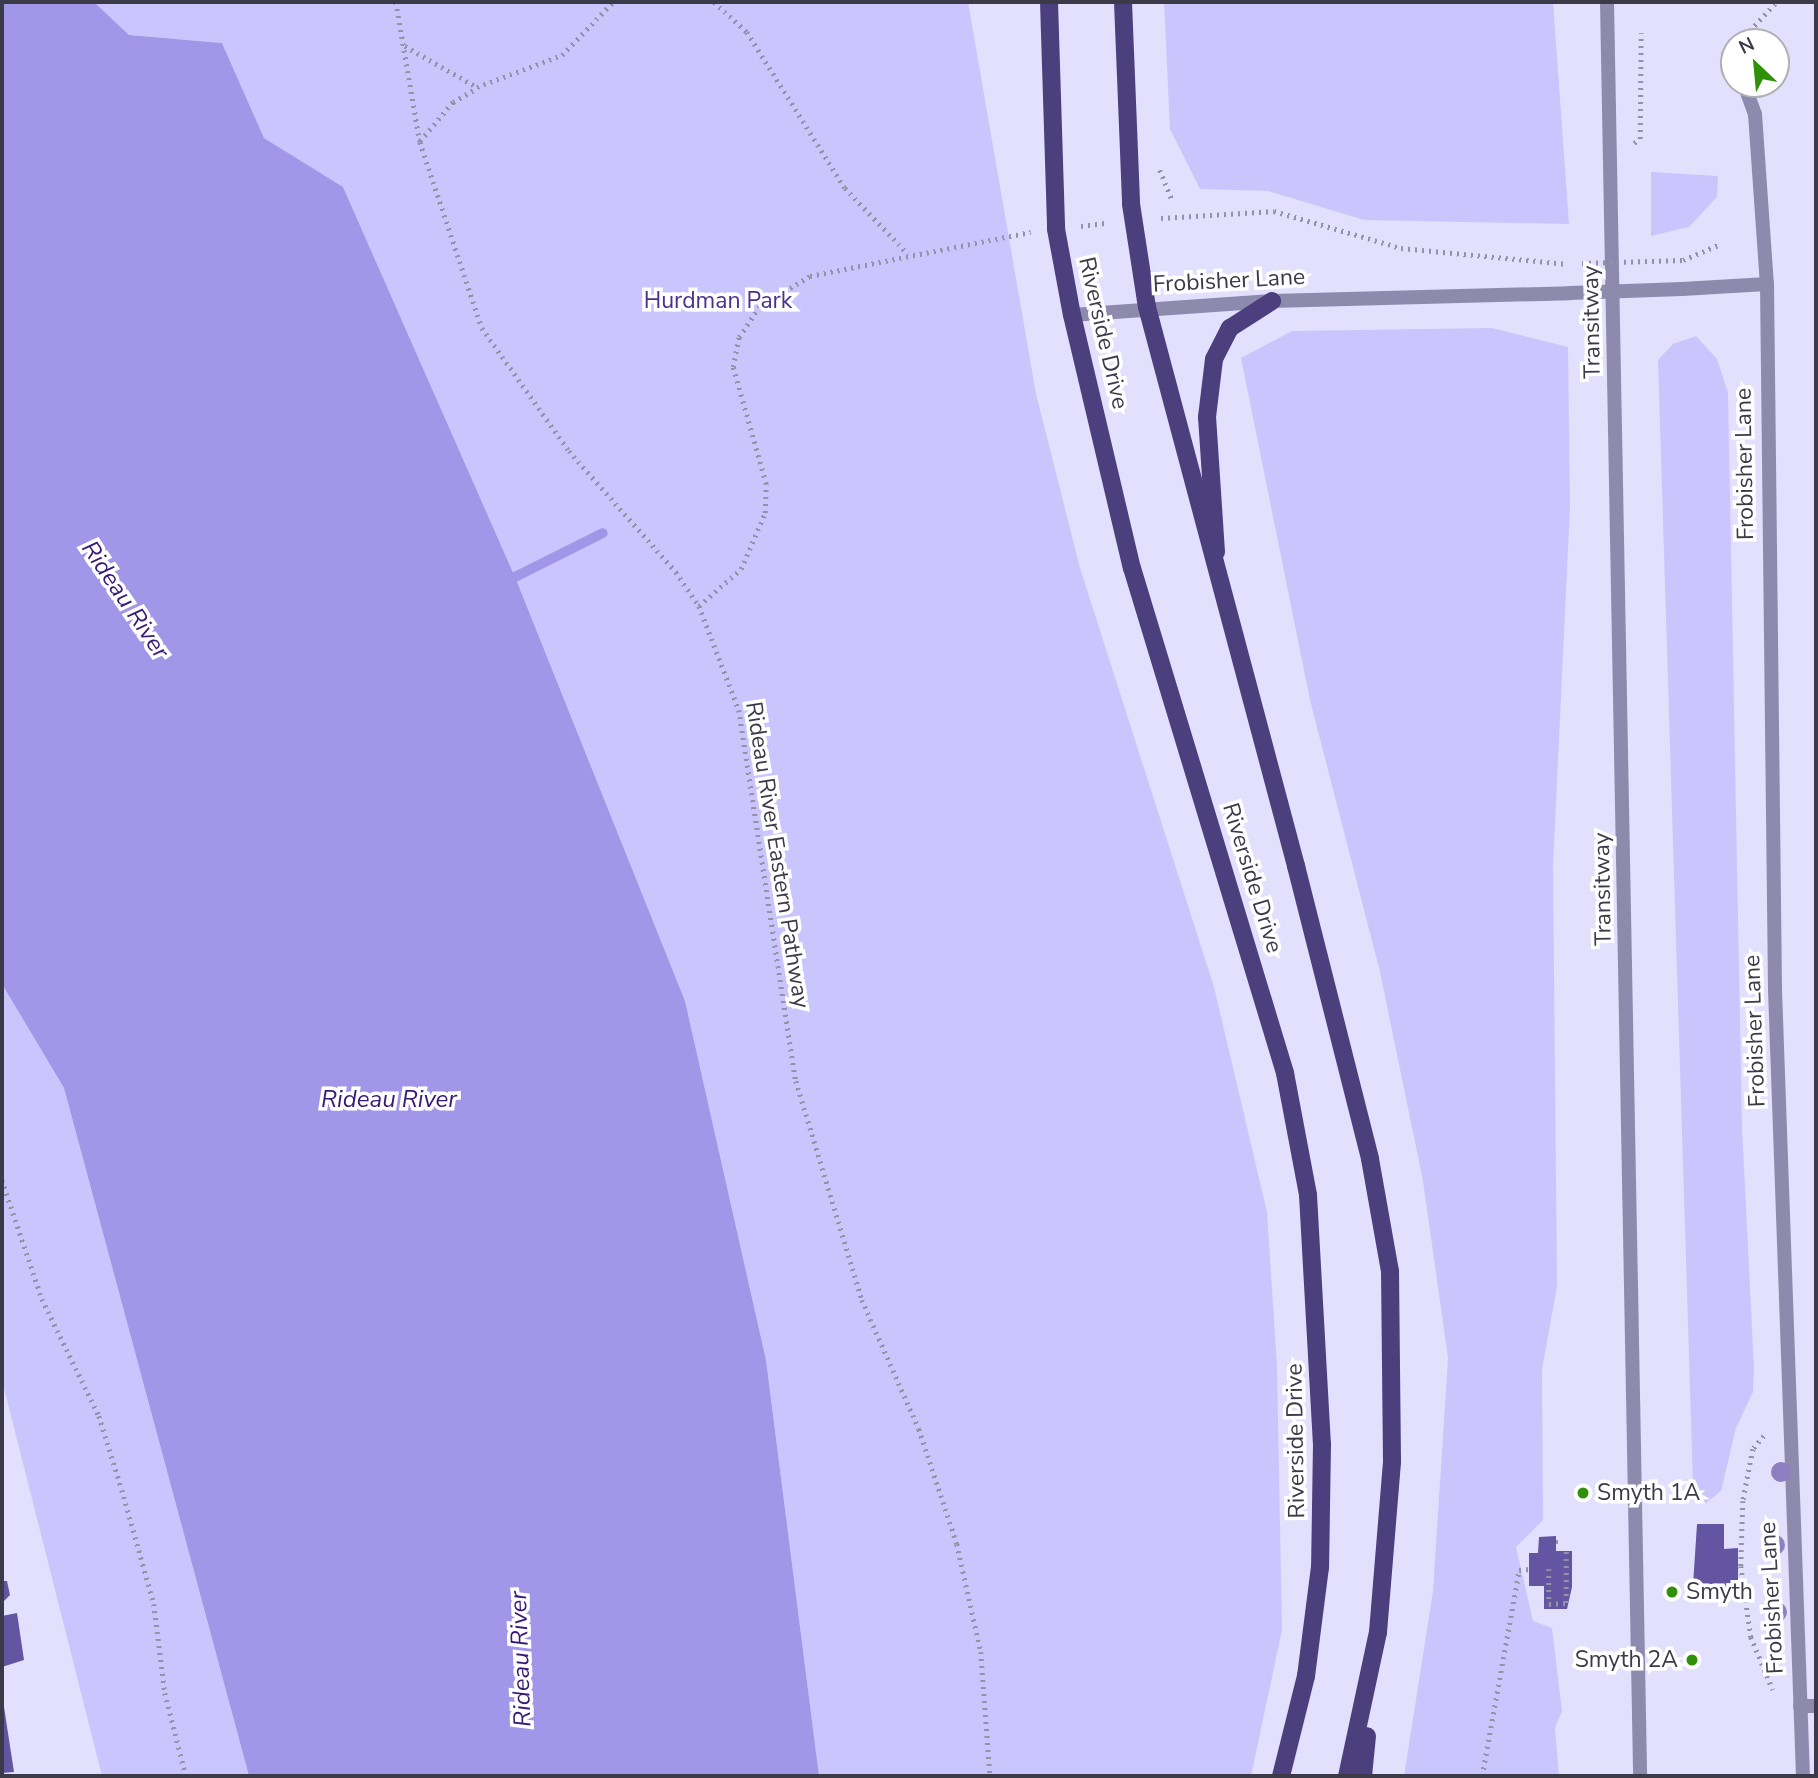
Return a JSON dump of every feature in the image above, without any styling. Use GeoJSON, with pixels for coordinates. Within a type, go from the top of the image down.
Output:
{"type":"FeatureCollection","features":[{"type":"Feature","properties":{"kind":"main road","name":"Riverside Drive"},"geometry":{"type":"LineString","coordinates":[[1049,2],[1056,229],[1072,315],[1132,568],[1285,1073],[1308,1195],[1320,1362],[1321,1567],[1306,1676],[1281,1776]]}},
{"type":"Feature","properties":{"kind":"main road","name":"Riverside Drive"},"geometry":{"type":"LineString","coordinates":[[1123,2],[1133,221],[1147,307],[1219,593],[1370,1159],[1390,1271],[1392,1462],[1378,1632],[1347,1776]]}},
{"type":"Feature","properties":{"kind":"main road"},"geometry":{"type":"LineString","coordinates":[[1219,593],[1207,417],[1210,376],[1223,336],[1272,301]]}},
{"type":"Feature","properties":{"kind":"main road"},"geometry":{"type":"LineString","coordinates":[[1363,1776],[1378,1632]]}},
{"type":"Feature","properties":{"kind":"street","name":"Transitway"},"geometry":{"type":"LineString","coordinates":[[1607,2],[1640,1776]]}},
{"type":"Feature","properties":{"kind":"street","name":"Frobisher Lane"},"geometry":{"type":"LineString","coordinates":[[1749,98],[1755,114],[1766,284],[1775,990],[1803,1776]]}},
{"type":"Feature","properties":{"kind":"street","name":"Frobisher Lane"},"geometry":{"type":"LineString","coordinates":[[1072,315],[1147,307],[1272,301],[1570,293],[1766,284]]}},
{"type":"Feature","properties":{"kind":"street"},"geometry":{"type":"LineString","coordinates":[[1800,1706],[1816,1706]]}},
{"type":"Feature","properties":{"kind":"path","name":"Rideau River Eastern Pathway"},"geometry":{"type":"LineString","coordinates":[[396,2],[420,142],[482,328],[523,391],[699,607],[742,725],[796,1081],[816,1155],[862,1300],[919,1429],[957,1544],[981,1652],[990,1776]]}},
{"type":"Feature","properties":{"kind":"path"},"geometry":{"type":"LineString","coordinates":[[420,142],[453,102],[477,87],[562,55],[613,2]]}},
{"type":"Feature","properties":{"kind":"path"},"geometry":{"type":"LineString","coordinates":[[713,2],[747,32],[845,188],[908,254]]}},
{"type":"Feature","properties":{"kind":"path"},"geometry":{"type":"LineString","coordinates":[[1752,28],[1776,2]]}},
{"type":"Feature","properties":{"kind":"path"},"geometry":{"type":"LineString","coordinates":[[405,46],[477,87]]}},
{"type":"Feature","properties":{"kind":"path"},"geometry":{"type":"LineString","coordinates":[[699,607],[741,569],[765,513],[766,484],[736,390],[739,337],[760,306],[790,284],[908,254],[1016,234],[1133,221],[1273,211],[1401,248],[1567,264],[1683,260],[1718,245]]}},
{"type":"Feature","properties":{"kind":"path"},"geometry":{"type":"LineString","coordinates":[[2,1180],[42,1299],[99,1416],[122,1490],[154,1604],[165,1693],[186,1776]]}},
{"type":"Feature","properties":{"kind":"path"},"geometry":{"type":"LineString","coordinates":[[1765,1435],[1753,1449],[1743,1501],[1740,1566],[1744,1612],[1761,1668],[1776,1695],[1800,1706]]}},
{"type":"Feature","properties":{"kind":"path"},"geometry":{"type":"LineString","coordinates":[[1549,1569],[1549,1604],[1566,1603],[1566,1551]]}},
{"type":"Feature","properties":{"kind":"path"},"geometry":{"type":"LineString","coordinates":[[1482,1776],[1519,1570],[1529,1569]]}},
{"type":"Feature","properties":{"kind":"path"},"geometry":{"type":"LineString","coordinates":[[1712,1589],[1723,1589]]}},
{"type":"Feature","properties":{"kind":"green space","name":"Hurdman Park"},"geometry":{"type":"Polygon","coordinates":[[[94,2],[968,2],[1036,394],[1080,568],[1214,987],[1267,1212],[1277,1366],[1282,1630],[1251,1776],[819,1776],[766,1360],[685,1001],[515,577],[343,187],[264,138],[222,43],[129,35],[94,2]]]}},
{"type":"Feature","properties":{"kind":"green space"},"geometry":{"type":"Polygon","coordinates":[[[1164,2],[1553,2],[1569,224],[1364,220],[1268,191],[1200,189],[1170,129],[1164,2]]]}},
{"type":"Feature","properties":{"kind":"green space"},"geometry":{"type":"Polygon","coordinates":[[[1651,172],[1718,176],[1717,197],[1689,227],[1651,236],[1651,172]]]}},
{"type":"Feature","properties":{"kind":"green space"},"geometry":{"type":"Polygon","coordinates":[[[1492,328],[1568,347],[1570,507],[1553,866],[1557,1287],[1542,1369],[1543,1520],[1516,1547],[1533,1621],[1552,1628],[1562,1711],[1555,1728],[1559,1776],[1404,1776],[1433,1591],[1448,1358],[1423,1181],[1380,972],[1310,700],[1241,358],[1292,331],[1492,328]]]}},
{"type":"Feature","properties":{"kind":"green space"},"geometry":{"type":"Polygon","coordinates":[[[1696,336],[1717,359],[1728,393],[1742,1127],[1754,1369],[1753,1392],[1736,1428],[1721,1491],[1705,1504],[1693,1486],[1658,360],[1673,344],[1696,336]]]}},
{"type":"Feature","properties":{"kind":"green space"},"geometry":{"type":"Polygon","coordinates":[[[2,984],[64,1088],[249,1776],[102,1776],[2,1380],[2,984]]]}},
{"type":"Feature","properties":{"kind":"water","name":"Rideau River"},"geometry":{"type":"Polygon","coordinates":[[[2,2],[94,2],[129,35],[222,43],[264,138],[343,187],[515,577],[685,1001],[766,1360],[819,1776],[249,1776],[64,1088],[2,984],[2,2]]]}},
{"type":"Feature","properties":{"kind":"building"},"geometry":{"type":"Polygon","coordinates":[[[1697,1524],[1724,1524],[1724,1549],[1738,1548],[1738,1584],[1726,1583],[1726,1598],[1712,1598],[1712,1585],[1693,1585],[1697,1524]]]}},
{"type":"Feature","properties":{"kind":"building"},"geometry":{"type":"Polygon","coordinates":[[[1556,1536],[1556,1551],[1572,1551],[1572,1587],[1567,1609],[1544,1609],[1544,1586],[1529,1586],[1529,1553],[1538,1553],[1539,1537],[1556,1536]]]}},
{"type":"Feature","properties":{"kind":"building"},"geometry":{"type":"Polygon","coordinates":[[[2,1581],[7,1581],[10,1595],[2,1603],[2,1581]]]}},
{"type":"Feature","properties":{"kind":"building"},"geometry":{"type":"Polygon","coordinates":[[[17,1613],[24,1660],[2,1667],[2,1616],[17,1613]]]}},
{"type":"Feature","properties":{"kind":"building"},"geometry":{"type":"Polygon","coordinates":[[[2,1694],[14,1772],[2,1773],[2,1694]]]}},
{"type":"Feature","properties":{"kind":"waterway"},"geometry":{"type":"LineString","coordinates":[[515,577],[603,533]]}},
{"type":"Feature","properties":{"kind":"place","name":"Smyth 1A"},"geometry":{"type":"Point","coordinates":[1583,1493]}},
{"type":"Feature","properties":{"kind":"place","name":"Smyth"},"geometry":{"type":"Point","coordinates":[1672,1592]}},
{"type":"Feature","properties":{"kind":"place","name":"Smyth 2A"},"geometry":{"type":"Point","coordinates":[1692,1660]}}]}
